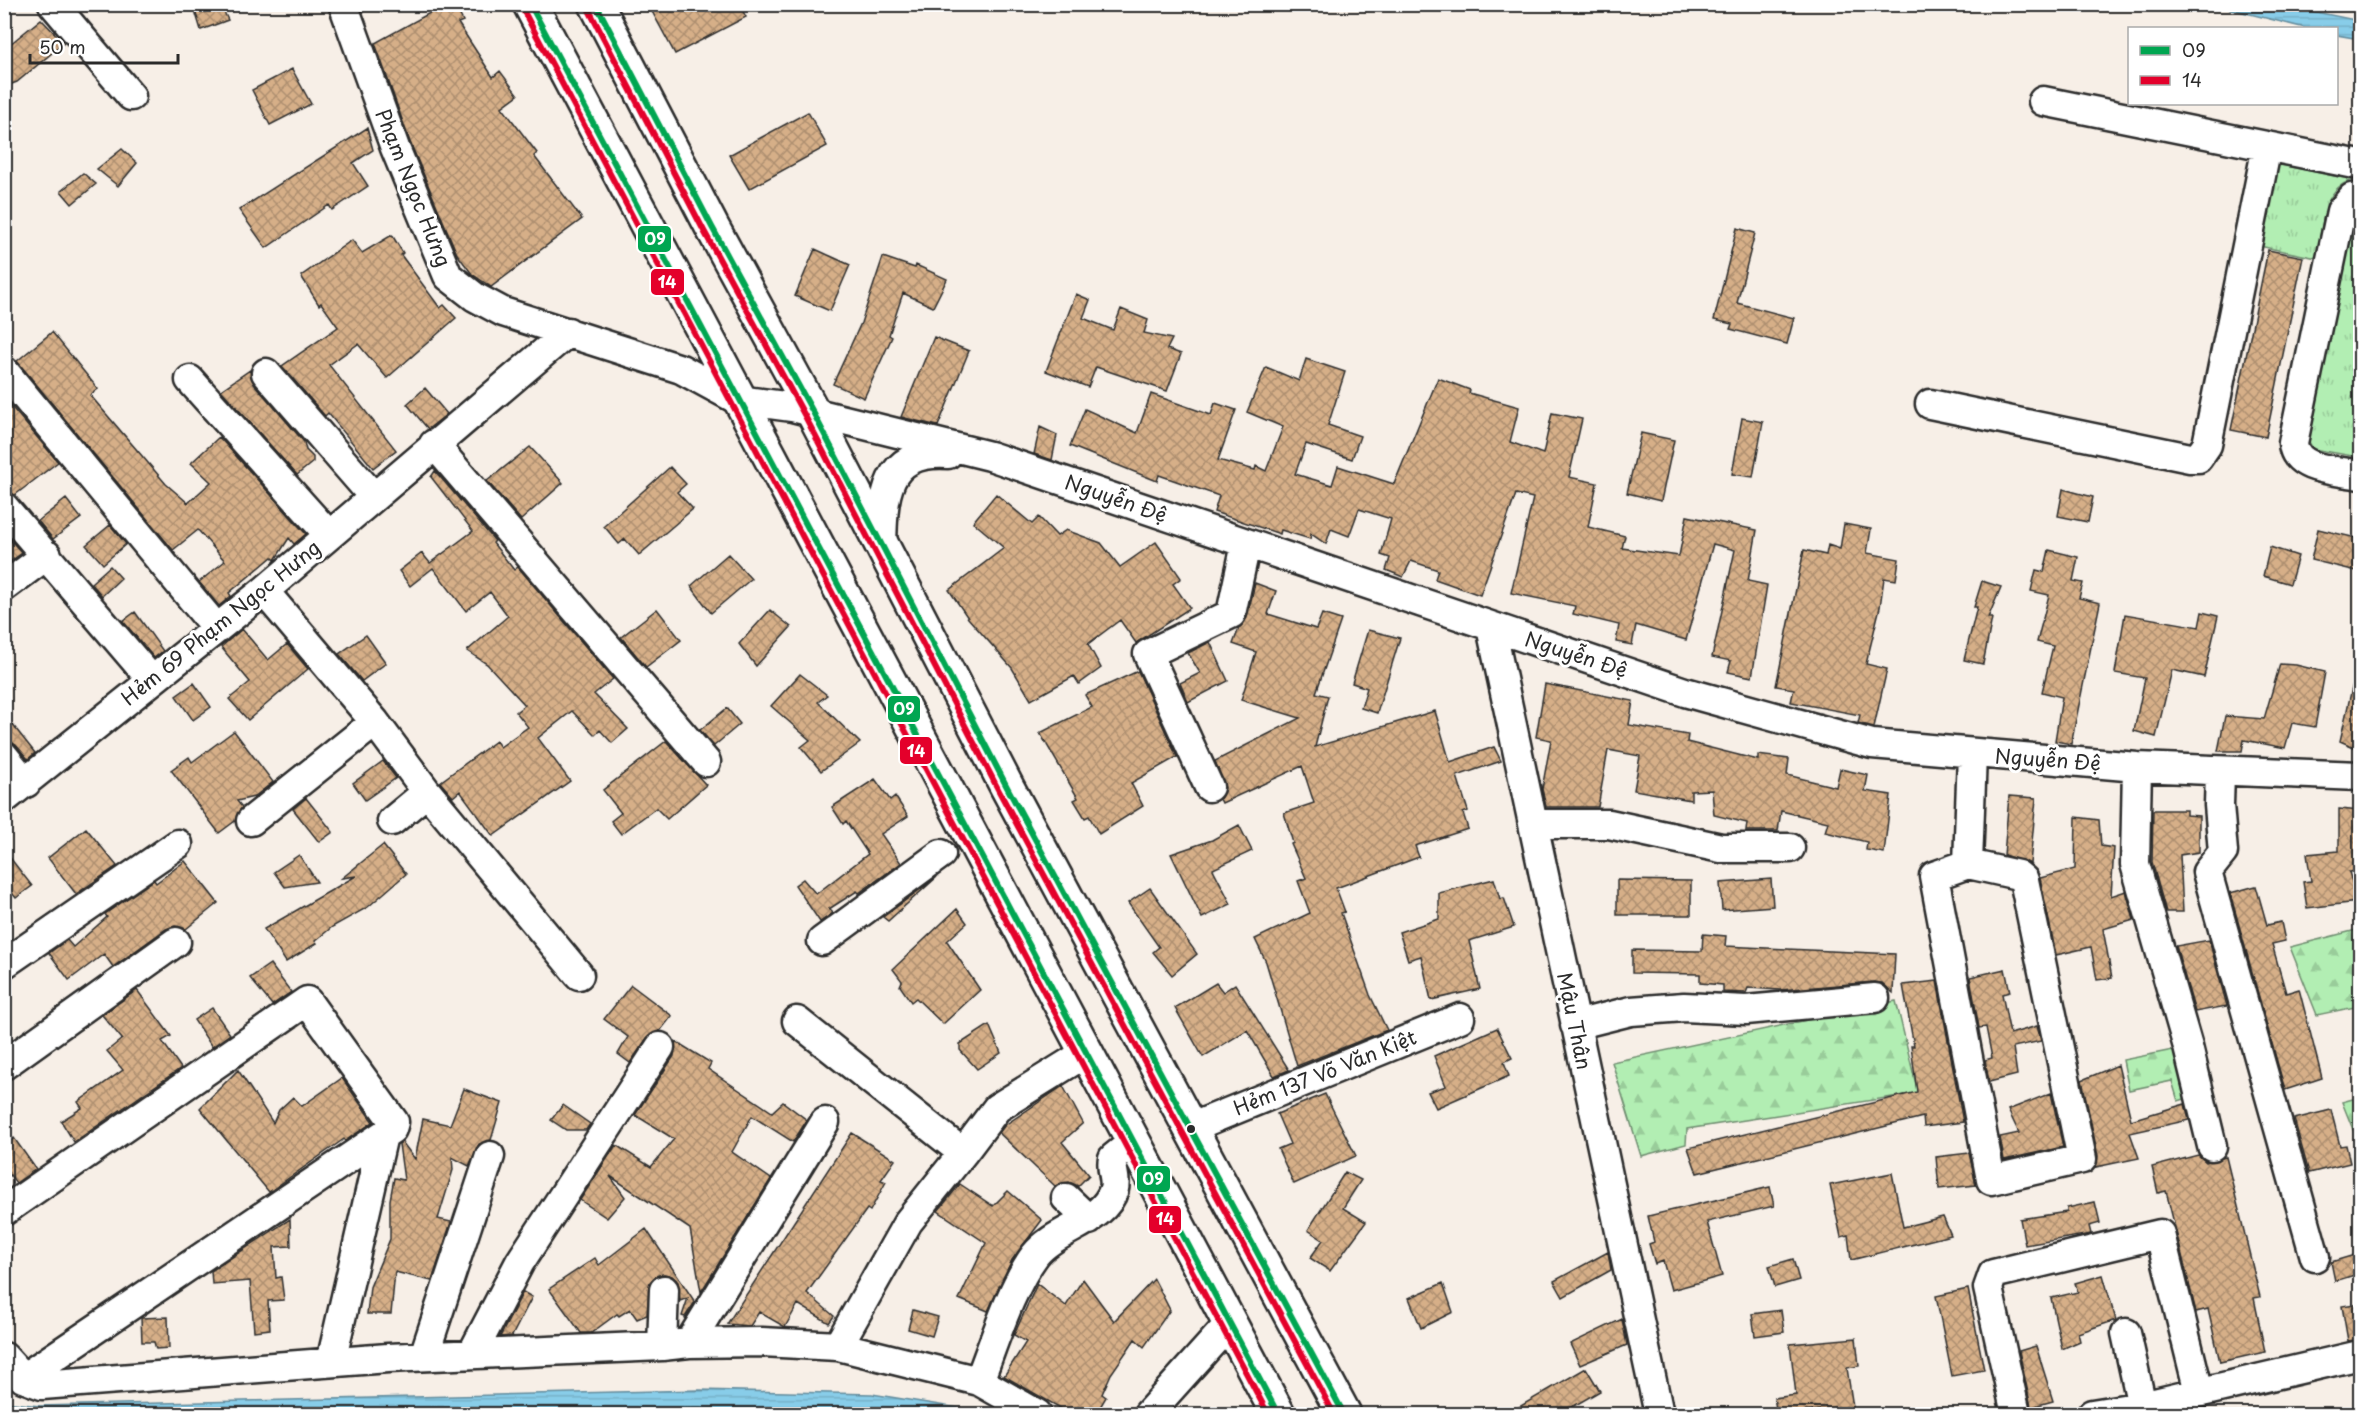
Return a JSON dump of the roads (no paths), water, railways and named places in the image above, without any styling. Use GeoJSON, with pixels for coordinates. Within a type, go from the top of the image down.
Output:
{"type":"FeatureCollection","features":[{"type":"Feature","properties":{"kind":"main road"},"geometry":{"type":"LineString","coordinates":[[530,4],[1084,1053],[1278,1414]]}},
{"type":"Feature","properties":{"kind":"main road"},"geometry":{"type":"LineString","coordinates":[[596,4],[711,227],[814,414],[1002,777],[1344,1414]]}},
{"type":"Feature","properties":{"kind":"street"},"geometry":{"type":"LineString","coordinates":[[53,4],[131,96]]}},
{"type":"Feature","properties":{"kind":"street","name":"Phạm Ngọc Hưng"},"geometry":{"type":"LineString","coordinates":[[343,4],[395,148],[448,276],[475,297],[503,312],[681,369],[738,400]]}},
{"type":"Feature","properties":{"kind":"street"},"geometry":{"type":"LineString","coordinates":[[2043,101],[2361,165]]}},
{"type":"Feature","properties":{"kind":"street"},"geometry":{"type":"LineString","coordinates":[[1930,404],[2198,458],[2207,445],[2267,146]]}},
{"type":"Feature","properties":{"kind":"street"},"geometry":{"type":"LineString","coordinates":[[2361,198],[2352,198],[2341,211],[2293,443],[2294,451],[2305,464],[2361,475]]}},
{"type":"Feature","properties":{"kind":"street","name":"Hẻm 69 Phạm Ngọc Hưng"},"geometry":{"type":"LineString","coordinates":[[15,791],[151,679],[264,591],[568,332]]}},
{"type":"Feature","properties":{"kind":"street"},"geometry":{"type":"LineString","coordinates":[[4,371],[217,629]]}},
{"type":"Feature","properties":{"kind":"street"},"geometry":{"type":"LineString","coordinates":[[266,373],[373,496]]}},
{"type":"Feature","properties":{"kind":"street"},"geometry":{"type":"LineString","coordinates":[[190,380],[329,535]]}},
{"type":"Feature","properties":{"kind":"street","name":"Nguyễn Đệ"},"geometry":{"type":"LineString","coordinates":[[738,400],[792,407],[990,456],[1685,692],[1872,744],[2137,767],[2361,776]]}},
{"type":"Feature","properties":{"kind":"street"},"geometry":{"type":"LineString","coordinates":[[434,444],[705,762]]}},
{"type":"Feature","properties":{"kind":"street"},"geometry":{"type":"LineString","coordinates":[[882,547],[883,504],[893,473],[910,458],[936,453],[990,456]]}},
{"type":"Feature","properties":{"kind":"street"},"geometry":{"type":"LineString","coordinates":[[4,507],[151,679]]}},
{"type":"Feature","properties":{"kind":"street"},"geometry":{"type":"LineString","coordinates":[[1209,787],[1148,654],[1231,614],[1246,544]]}},
{"type":"Feature","properties":{"kind":"street"},"geometry":{"type":"LineString","coordinates":[[4,587],[47,555]]}},
{"type":"Feature","properties":{"kind":"street"},"geometry":{"type":"LineString","coordinates":[[264,591],[375,722],[427,792],[579,975]]}},
{"type":"Feature","properties":{"kind":"street","name":"Mậu Thân"},"geometry":{"type":"LineString","coordinates":[[1491,627],[1659,1414]]}},
{"type":"Feature","properties":{"kind":"street"},"geometry":{"type":"LineString","coordinates":[[251,821],[375,722]]}},
{"type":"Feature","properties":{"kind":"street"},"geometry":{"type":"LineString","coordinates":[[1968,864],[1971,754]]}},
{"type":"Feature","properties":{"kind":"street"},"geometry":{"type":"LineString","coordinates":[[4,756],[15,791]]}},
{"type":"Feature","properties":{"kind":"street"},"geometry":{"type":"LineString","coordinates":[[2137,767],[2135,864],[2188,1047],[2212,1146]]}},
{"type":"Feature","properties":{"kind":"street"},"geometry":{"type":"LineString","coordinates":[[2220,772],[2219,805],[2223,852],[2207,872],[2315,1257]]}},
{"type":"Feature","properties":{"kind":"street"},"geometry":{"type":"LineString","coordinates":[[392,821],[427,792]]}},
{"type":"Feature","properties":{"kind":"street"},"geometry":{"type":"LineString","coordinates":[[1533,824],[1610,824],[1721,848],[1790,848]]}},
{"type":"Feature","properties":{"kind":"street"},"geometry":{"type":"LineString","coordinates":[[4,964],[178,844]]}},
{"type":"Feature","properties":{"kind":"street"},"geometry":{"type":"LineString","coordinates":[[822,941],[941,854]]}},
{"type":"Feature","properties":{"kind":"street"},"geometry":{"type":"LineString","coordinates":[[1968,864],[2018,875],[2024,880],[2082,1159],[1991,1180],[1934,876],[1968,864]]}},
{"type":"Feature","properties":{"kind":"street"},"geometry":{"type":"LineString","coordinates":[[4,1065],[176,942]]}},
{"type":"Feature","properties":{"kind":"street"},"geometry":{"type":"LineString","coordinates":[[1575,1025],[1631,1011],[1684,1007],[1746,1010],[1875,998]]}},
{"type":"Feature","properties":{"kind":"street"},"geometry":{"type":"LineString","coordinates":[[4,1211],[307,1001],[394,1122],[392,1129],[383,1136],[23,1378]]}},
{"type":"Feature","properties":{"kind":"street","name":"Hẻm 137 Võ Văn Kiệt"},"geometry":{"type":"LineString","coordinates":[[1190,1128],[1460,1018]]}},
{"type":"Feature","properties":{"kind":"street"},"geometry":{"type":"LineString","coordinates":[[797,1021],[963,1153]]}},
{"type":"Feature","properties":{"kind":"street"},"geometry":{"type":"LineString","coordinates":[[472,1354],[520,1262],[660,1047]]}},
{"type":"Feature","properties":{"kind":"street"},"geometry":{"type":"LineString","coordinates":[[838,1346],[908,1222],[997,1108],[1084,1053]]}},
{"type":"Feature","properties":{"kind":"street"},"geometry":{"type":"LineString","coordinates":[[689,1343],[825,1122]]}},
{"type":"Feature","properties":{"kind":"street"},"geometry":{"type":"LineString","coordinates":[[331,1362],[383,1136]]}},
{"type":"Feature","properties":{"kind":"street"},"geometry":{"type":"LineString","coordinates":[[980,1381],[1010,1305],[1033,1258],[1055,1236],[1089,1220],[1106,1203],[1114,1189],[1113,1158],[1133,1142]]}},
{"type":"Feature","properties":{"kind":"street"},"geometry":{"type":"LineString","coordinates":[[424,1356],[490,1156]]}},
{"type":"Feature","properties":{"kind":"street"},"geometry":{"type":"LineString","coordinates":[[1066,1198],[1089,1220]]}},
{"type":"Feature","properties":{"kind":"street"},"geometry":{"type":"LineString","coordinates":[[2016,1414],[1988,1288],[1993,1274],[2160,1234],[2199,1392]]}},
{"type":"Feature","properties":{"kind":"street"},"geometry":{"type":"LineString","coordinates":[[662,1346],[664,1290]]}},
{"type":"Feature","properties":{"kind":"street"},"geometry":{"type":"LineString","coordinates":[[1148,1414],[1229,1324]]}},
{"type":"Feature","properties":{"kind":"street"},"geometry":{"type":"LineString","coordinates":[[2126,1333],[2142,1406]]}},
{"type":"Feature","properties":{"kind":"street"},"geometry":{"type":"LineString","coordinates":[[4,1358],[23,1378],[42,1384],[424,1356],[689,1343],[762,1342],[838,1346],[980,1381],[1037,1414]]}},
{"type":"Feature","properties":{"kind":"street"},"geometry":{"type":"LineString","coordinates":[[2092,1414],[2142,1406],[2361,1354]]}},
{"type":"Feature","properties":{"kind":"water"},"geometry":{"type":"Polygon","coordinates":[[[2215,5],[2282,5],[2360,21],[2360,39],[2338,35],[2338,27],[2301,27],[2215,5]]]}},
{"type":"Feature","properties":{"kind":"water"},"geometry":{"type":"Polygon","coordinates":[[[700,1390],[872,1394],[958,1408],[968,1414],[4,1414],[5,1402],[40,1406],[700,1390]]]}}]}
